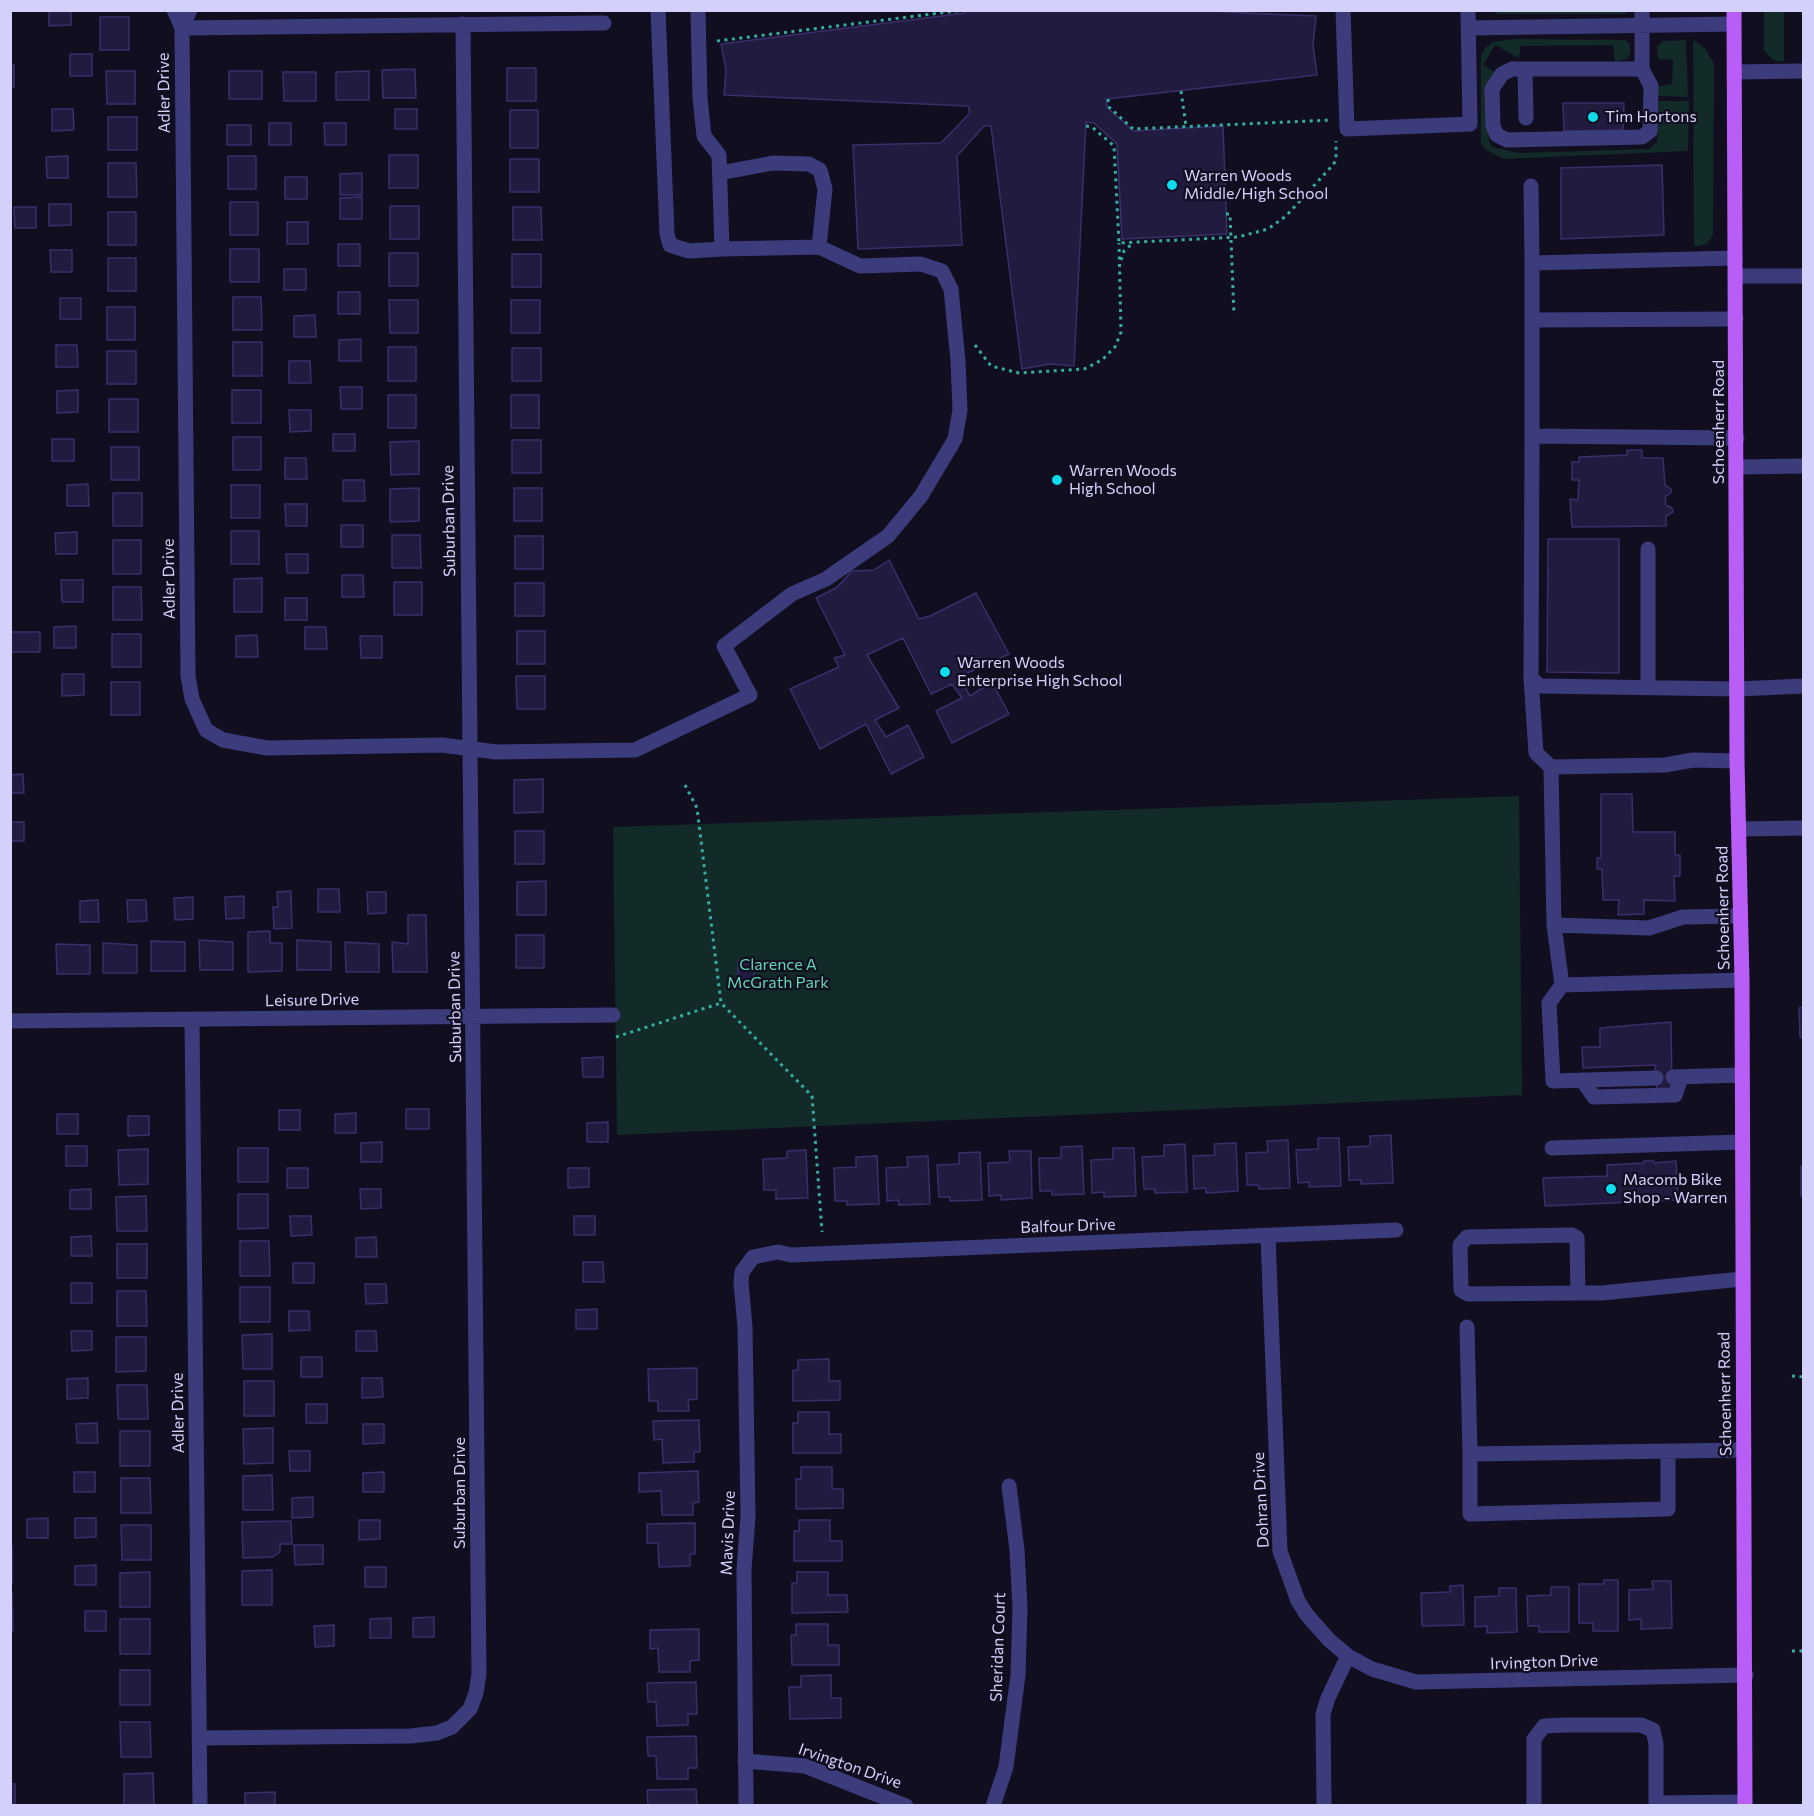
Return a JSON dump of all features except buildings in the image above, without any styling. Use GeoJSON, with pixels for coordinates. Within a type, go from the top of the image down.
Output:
{"type":"FeatureCollection","features":[{"type":"Feature","properties":{"kind":"main road","name":"Schoenherr Road"},"geometry":{"type":"LineString","coordinates":[[1734,17],[1737,761],[1742,980],[1745,1804]]}},
{"type":"Feature","properties":{"kind":"street","name":"Adler Drive"},"geometry":{"type":"LineString","coordinates":[[174,10],[182,28],[188,676],[198,714],[206,730],[223,740],[244,746],[267,748],[442,745],[496,752],[635,750],[750,695],[724,646],[792,594],[826,579],[888,536],[921,496],[955,439],[960,410],[951,290],[942,271],[921,264],[860,266],[819,247]]}},
{"type":"Feature","properties":{"kind":"street"},"geometry":{"type":"LineString","coordinates":[[190,10],[182,28],[604,23]]}},
{"type":"Feature","properties":{"kind":"street"},"geometry":{"type":"LineString","coordinates":[[658,10],[667,234],[670,244],[689,251],[819,247],[825,189],[820,170],[809,164],[773,163],[720,172]]}},
{"type":"Feature","properties":{"kind":"street"},"geometry":{"type":"LineString","coordinates":[[698,10],[700,98],[704,136],[719,155],[722,249]]}},
{"type":"Feature","properties":{"kind":"street"},"geometry":{"type":"LineString","coordinates":[[1343,10],[1347,129],[1470,124],[1467,10]]}},
{"type":"Feature","properties":{"kind":"street"},"geometry":{"type":"LineString","coordinates":[[1468,28],[1642,18],[1734,17]]}},
{"type":"Feature","properties":{"kind":"street"},"geometry":{"type":"LineString","coordinates":[[1642,18],[1642,69],[1650,86],[1650,131],[1642,137],[1507,140],[1497,135],[1493,126],[1492,89],[1502,74],[1512,69],[1642,69]]}},
{"type":"Feature","properties":{"kind":"street","name":"Suburban Drive"},"geometry":{"type":"LineString","coordinates":[[200,1738],[422,1736],[452,1728],[470,1709],[476,1693],[479,1661],[463,24]]}},
{"type":"Feature","properties":{"kind":"street"},"geometry":{"type":"LineString","coordinates":[[1526,69],[1526,118]]}},
{"type":"Feature","properties":{"kind":"street"},"geometry":{"type":"LineString","coordinates":[[1734,72],[1803,71]]}},
{"type":"Feature","properties":{"kind":"street"},"geometry":{"type":"LineString","coordinates":[[1532,186],[1531,678],[1536,753],[1551,766],[1665,765],[1693,760],[1737,761]]}},
{"type":"Feature","properties":{"kind":"street"},"geometry":{"type":"LineString","coordinates":[[1532,263],[1736,258]]}},
{"type":"Feature","properties":{"kind":"street"},"geometry":{"type":"LineString","coordinates":[[1736,276],[1803,276]]}},
{"type":"Feature","properties":{"kind":"street"},"geometry":{"type":"LineString","coordinates":[[1532,320],[1736,319]]}},
{"type":"Feature","properties":{"kind":"street"},"geometry":{"type":"LineString","coordinates":[[1532,436],[1737,438]]}},
{"type":"Feature","properties":{"kind":"street"},"geometry":{"type":"LineString","coordinates":[[1737,467],[1803,466]]}},
{"type":"Feature","properties":{"kind":"street"},"geometry":{"type":"LineString","coordinates":[[1648,549],[1648,686]]}},
{"type":"Feature","properties":{"kind":"street"},"geometry":{"type":"LineString","coordinates":[[1531,678],[1540,686],[1648,686],[1737,690],[1803,686]]}},
{"type":"Feature","properties":{"kind":"street"},"geometry":{"type":"LineString","coordinates":[[1551,766],[1554,925],[1562,985],[1550,1003],[1553,1081],[1742,1075]]}},
{"type":"Feature","properties":{"kind":"street"},"geometry":{"type":"LineString","coordinates":[[1740,829],[1803,828]]}},
{"type":"Feature","properties":{"kind":"street"},"geometry":{"type":"LineString","coordinates":[[1554,925],[1649,928],[1683,917],[1740,916]]}},
{"type":"Feature","properties":{"kind":"street"},"geometry":{"type":"LineString","coordinates":[[1562,985],[1742,980]]}},
{"type":"Feature","properties":{"kind":"street","name":"Leisure Drive"},"geometry":{"type":"LineString","coordinates":[[10,1022],[614,1015]]}},
{"type":"Feature","properties":{"kind":"street","name":"Adler Drive"},"geometry":{"type":"LineString","coordinates":[[192,1020],[200,1806]]}},
{"type":"Feature","properties":{"kind":"street"},"geometry":{"type":"LineString","coordinates":[[1582,1080],[1594,1097],[1664,1096],[1675,1095],[1670,1078]]}},
{"type":"Feature","properties":{"kind":"street"},"geometry":{"type":"LineString","coordinates":[[1552,1148],[1742,1142]]}},
{"type":"Feature","properties":{"kind":"street","name":"Balfour Drive"},"geometry":{"type":"LineString","coordinates":[[746,1264],[753,1257],[778,1252],[791,1255],[1396,1230]]}},
{"type":"Feature","properties":{"kind":"street"},"geometry":{"type":"LineString","coordinates":[[1578,1293],[1577,1238],[1572,1235],[1467,1237],[1460,1245],[1461,1290],[1468,1294],[1578,1293],[1742,1279]]}},
{"type":"Feature","properties":{"kind":"street","name":"Dohran Drive"},"geometry":{"type":"LineString","coordinates":[[1268,1236],[1280,1551],[1290,1584],[1306,1615],[1329,1641],[1348,1656]]}},
{"type":"Feature","properties":{"kind":"street","name":"Mavis Drive"},"geometry":{"type":"LineString","coordinates":[[746,1264],[741,1282],[746,1327],[748,1516],[744,1570],[746,1806]]}},
{"type":"Feature","properties":{"kind":"street"},"geometry":{"type":"LineString","coordinates":[[1467,1327],[1470,1514],[1668,1509],[1668,1451]]}},
{"type":"Feature","properties":{"kind":"street"},"geometry":{"type":"LineString","coordinates":[[1470,1454],[1744,1450]]}},
{"type":"Feature","properties":{"kind":"street","name":"Sheridan Court"},"geometry":{"type":"LineString","coordinates":[[993,1806],[1006,1767],[1018,1675],[1018,1561],[1009,1486]]}},
{"type":"Feature","properties":{"kind":"street"},"geometry":{"type":"LineString","coordinates":[[1324,1806],[1323,1714],[1348,1656]]}},
{"type":"Feature","properties":{"kind":"street","name":"Irvington Drive"},"geometry":{"type":"LineString","coordinates":[[1348,1656],[1372,1669],[1397,1678],[1435,1683],[1746,1675]]}},
{"type":"Feature","properties":{"kind":"street"},"geometry":{"type":"LineString","coordinates":[[1534,1806],[1534,1739],[1544,1726],[1566,1725],[1641,1725],[1653,1730],[1656,1744],[1656,1804],[1745,1804]]}},
{"type":"Feature","properties":{"kind":"street","name":"Irvington Drive"},"geometry":{"type":"LineString","coordinates":[[746,1761],[804,1766],[906,1806]]}},
{"type":"Feature","properties":{"kind":"path"},"geometry":{"type":"LineString","coordinates":[[717,41],[964,10]]}},
{"type":"Feature","properties":{"kind":"path"},"geometry":{"type":"LineString","coordinates":[[1182,91],[1186,126]]}},
{"type":"Feature","properties":{"kind":"path"},"geometry":{"type":"LineString","coordinates":[[1108,99],[1109,107],[1134,129],[1335,120]]}},
{"type":"Feature","properties":{"kind":"path"},"geometry":{"type":"LineString","coordinates":[[974,343],[991,366],[1009,372],[1071,370],[1093,366],[1111,352],[1121,332],[1114,146],[1092,127],[1086,126]]}},
{"type":"Feature","properties":{"kind":"path"},"geometry":{"type":"LineString","coordinates":[[1119,243],[1231,238],[1268,229],[1286,216],[1336,160],[1336,132]]}},
{"type":"Feature","properties":{"kind":"path"},"geometry":{"type":"LineString","coordinates":[[1226,214],[1230,214],[1234,315]]}},
{"type":"Feature","properties":{"kind":"path"},"geometry":{"type":"LineString","coordinates":[[1119,266],[1124,251],[1134,243],[1140,242]]}},
{"type":"Feature","properties":{"kind":"path"},"geometry":{"type":"LineString","coordinates":[[685,785],[698,808],[722,1003],[812,1096],[822,1232]]}},
{"type":"Feature","properties":{"kind":"path"},"geometry":{"type":"LineString","coordinates":[[616,1037],[722,1003]]}},
{"type":"Feature","properties":{"kind":"path"},"geometry":{"type":"LineString","coordinates":[[1792,1376],[1803,1377]]}},
{"type":"Feature","properties":{"kind":"path"},"geometry":{"type":"LineString","coordinates":[[1792,1651],[1803,1652]]}},
{"type":"Feature","properties":{"kind":"green space"},"geometry":{"type":"Polygon","coordinates":[[[1488,11],[1628,11],[1625,14],[1500,14],[1488,11]]]}},
{"type":"Feature","properties":{"kind":"green space"},"geometry":{"type":"Polygon","coordinates":[[[1764,11],[1784,11],[1784,61],[1772,59],[1764,50],[1764,11]]]}},
{"type":"Feature","properties":{"kind":"green space"},"geometry":{"type":"Polygon","coordinates":[[[1514,39],[1625,40],[1629,43],[1631,52],[1627,59],[1615,61],[1613,45],[1521,46],[1519,58],[1495,45],[1483,65],[1495,72],[1488,118],[1489,142],[1492,147],[1520,153],[1649,149],[1657,142],[1658,101],[1689,101],[1688,151],[1504,159],[1486,150],[1481,144],[1481,56],[1485,48],[1493,42],[1514,39]]]}},
{"type":"Feature","properties":{"kind":"green space"},"geometry":{"type":"Polygon","coordinates":[[[1686,40],[1688,97],[1658,96],[1657,87],[1672,84],[1673,60],[1658,59],[1657,46],[1663,41],[1686,40]]]}},
{"type":"Feature","properties":{"kind":"green space"},"geometry":{"type":"Polygon","coordinates":[[[1693,40],[1705,48],[1714,64],[1713,234],[1708,243],[1699,246],[1694,246],[1693,40]]]}},
{"type":"Feature","properties":{"kind":"green space","name":"Clarence A McGrath Park"},"geometry":{"type":"Polygon","coordinates":[[[1519,796],[1522,1095],[617,1135],[613,827],[1519,796]]]}},
{"type":"Feature","properties":{"kind":"place","name":"Tim Hortons"},"geometry":{"type":"Point","coordinates":[1593,117]}},
{"type":"Feature","properties":{"kind":"place","name":"Warren Woods Middle/High School"},"geometry":{"type":"Point","coordinates":[1172,185]}},
{"type":"Feature","properties":{"kind":"place","name":"Warren Woods High School"},"geometry":{"type":"Point","coordinates":[1057,480]}},
{"type":"Feature","properties":{"kind":"place","name":"Warren Woods Enterprise High School"},"geometry":{"type":"Point","coordinates":[945,672]}},
{"type":"Feature","properties":{"kind":"place","name":"Macomb Bike Shop - Warren"},"geometry":{"type":"Point","coordinates":[1611,1189]}}]}
